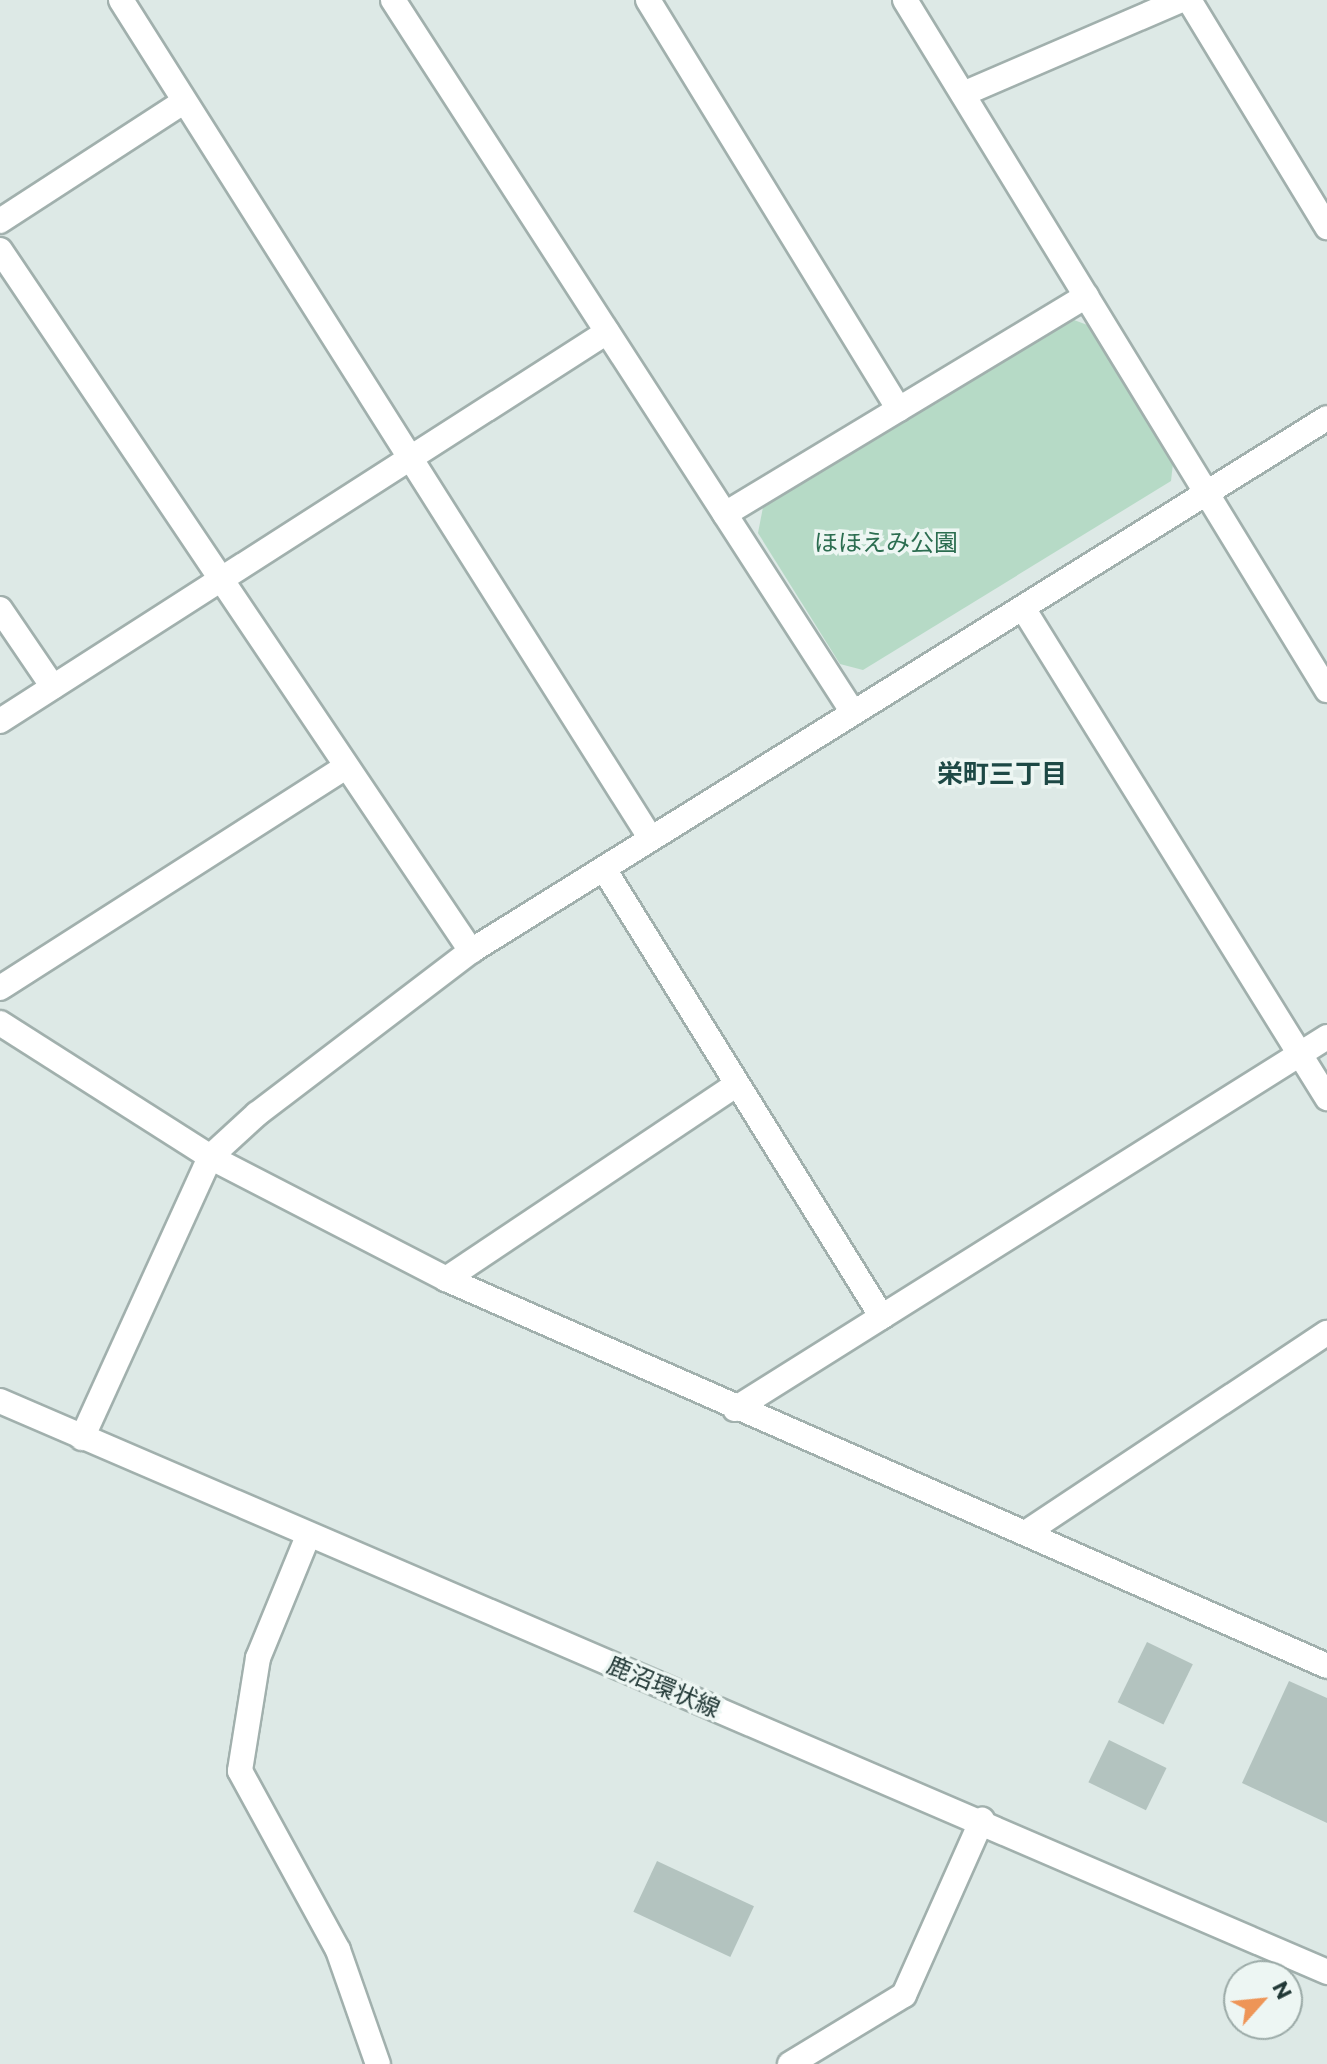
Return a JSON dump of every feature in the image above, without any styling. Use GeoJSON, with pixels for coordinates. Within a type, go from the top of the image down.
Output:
{"type":"FeatureCollection","features":[{"type":"Feature","properties":{"kind":"street"},"geometry":{"type":"LineString","coordinates":[[121,0],[651,839]]}},
{"type":"Feature","properties":{"kind":"street"},"geometry":{"type":"LineString","coordinates":[[393,0],[852,711]]}},
{"type":"Feature","properties":{"kind":"street"},"geometry":{"type":"LineString","coordinates":[[648,0],[899,409]]}},
{"type":"Feature","properties":{"kind":"street"},"geometry":{"type":"LineString","coordinates":[[905,0],[1327,690]]}},
{"type":"Feature","properties":{"kind":"street"},"geometry":{"type":"LineString","coordinates":[[963,94],[1181,0]]}},
{"type":"Feature","properties":{"kind":"street"},"geometry":{"type":"LineString","coordinates":[[1189,0],[1327,227]]}},
{"type":"Feature","properties":{"kind":"street"},"geometry":{"type":"LineString","coordinates":[[0,221],[183,102]]}},
{"type":"Feature","properties":{"kind":"street"},"geometry":{"type":"LineString","coordinates":[[0,250],[220,582],[471,951]]}},
{"type":"Feature","properties":{"kind":"street"},"geometry":{"type":"LineString","coordinates":[[725,514],[1086,296]]}},
{"type":"Feature","properties":{"kind":"street"},"geometry":{"type":"LineString","coordinates":[[0,721],[607,332]]}},
{"type":"Feature","properties":{"kind":"street"},"geometry":{"type":"LineString","coordinates":[[82,1438],[210,1157],[257,1114],[471,951],[1327,418]]}},
{"type":"Feature","properties":{"kind":"street"},"geometry":{"type":"LineString","coordinates":[[1023,608],[1327,1098]]}},
{"type":"Feature","properties":{"kind":"street"},"geometry":{"type":"LineString","coordinates":[[0,609],[53,687]]}},
{"type":"Feature","properties":{"kind":"street"},"geometry":{"type":"LineString","coordinates":[[0,988],[345,767]]}},
{"type":"Feature","properties":{"kind":"street"},"geometry":{"type":"LineString","coordinates":[[604,869],[882,1317]]}},
{"type":"Feature","properties":{"kind":"street"},"geometry":{"type":"LineString","coordinates":[[0,1023],[210,1157],[446,1279],[735,1409],[1324,1661]]}},
{"type":"Feature","properties":{"kind":"street"},"geometry":{"type":"LineString","coordinates":[[735,1409],[1327,1037]]}},
{"type":"Feature","properties":{"kind":"street"},"geometry":{"type":"LineString","coordinates":[[446,1279],[737,1084]]}},
{"type":"Feature","properties":{"kind":"street"},"geometry":{"type":"LineString","coordinates":[[1027,1532],[1327,1333]]}},
{"type":"Feature","properties":{"kind":"street","name":"鹿沼環状線"},"geometry":{"type":"LineString","coordinates":[[0,1401],[308,1536],[982,1820],[1327,1972]]}},
{"type":"Feature","properties":{"kind":"street"},"geometry":{"type":"LineString","coordinates":[[308,1536],[258,1658],[240,1771],[338,1950],[378,2064]]}},
{"type":"Feature","properties":{"kind":"street"},"geometry":{"type":"LineString","coordinates":[[790,2064],[904,1995],[982,1820]]}},
{"type":"Feature","properties":{"kind":"green space","name":"ほほえみ公園"},"geometry":{"type":"Polygon","coordinates":[[[1074,320],[1098,329],[1174,454],[1171,481],[863,670],[840,664],[758,533],[764,502],[1074,320]]]}},
{"type":"Feature","properties":{"kind":"building"},"geometry":{"type":"Polygon","coordinates":[[[1147,1642],[1193,1664],[1163,1725],[1118,1702],[1147,1642]]]}},
{"type":"Feature","properties":{"kind":"building"},"geometry":{"type":"Polygon","coordinates":[[[1289,1681],[1327,1698],[1327,1823],[1242,1783],[1289,1681]]]}},
{"type":"Feature","properties":{"kind":"building"},"geometry":{"type":"Polygon","coordinates":[[[1109,1740],[1167,1768],[1146,1810],[1088,1782],[1109,1740]]]}},
{"type":"Feature","properties":{"kind":"building"},"geometry":{"type":"Polygon","coordinates":[[[657,1861],[754,1906],[730,1957],[633,1912],[657,1861]]]}},
{"type":"Feature","properties":{"kind":"district","name":"栄町三丁目"},"geometry":{"type":"Point","coordinates":[1002,773]}}]}
